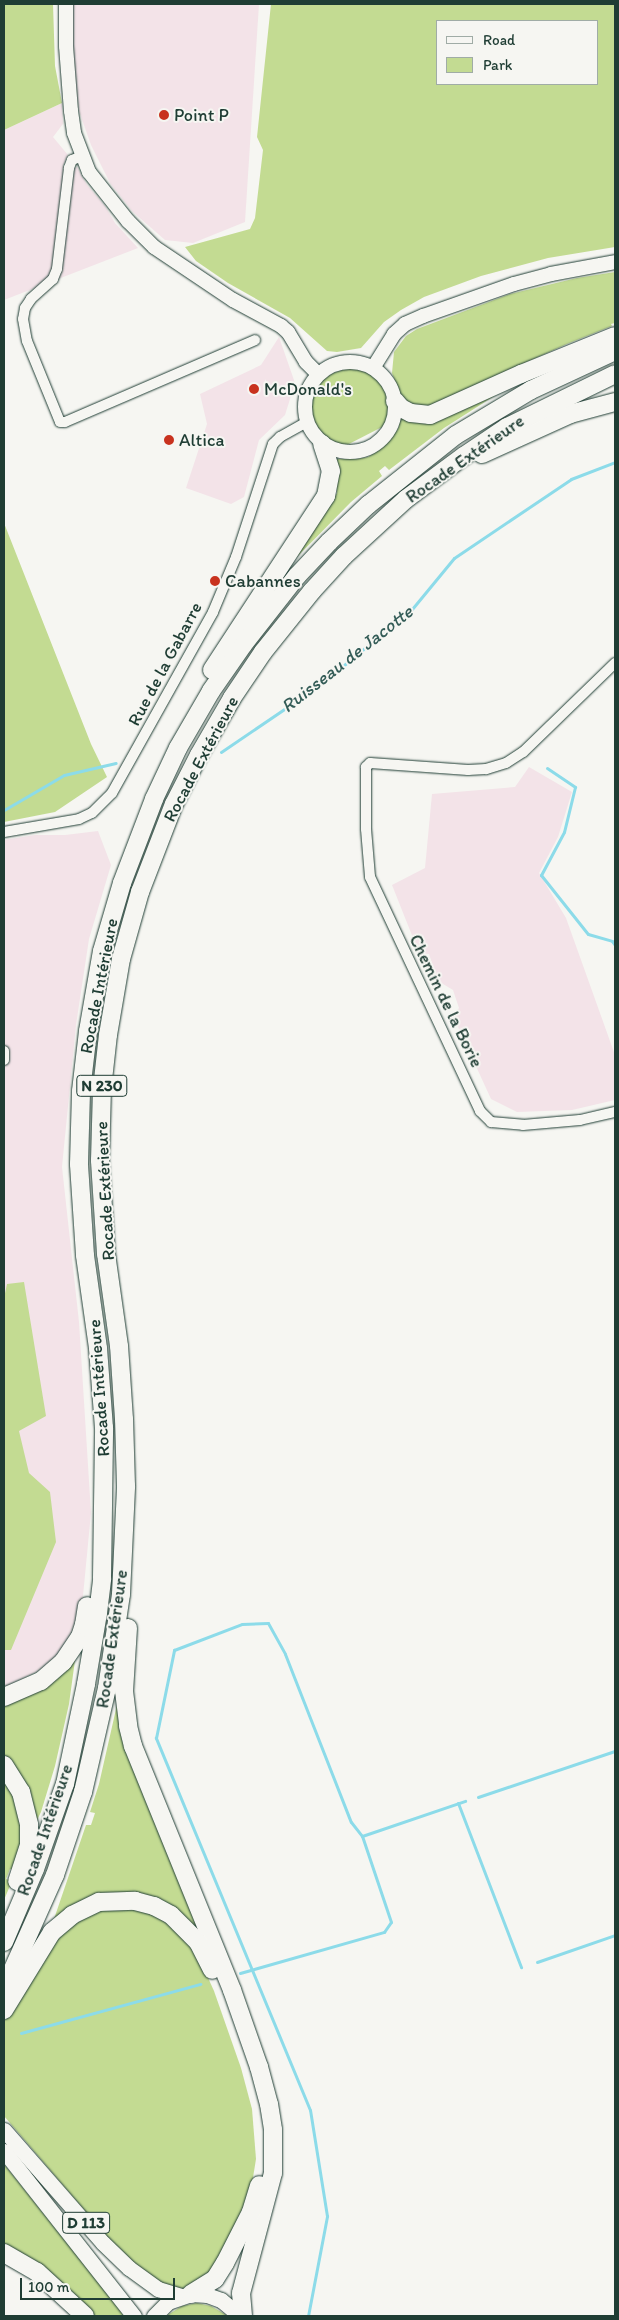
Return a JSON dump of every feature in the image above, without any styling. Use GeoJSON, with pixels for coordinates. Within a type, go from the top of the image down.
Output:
{"type":"FeatureCollection","features":[{"type":"Feature","properties":{"kind":"highway"},"geometry":{"type":"LineString","coordinates":[[396,401],[401,408],[411,413],[430,415],[530,370],[615,336]]}},
{"type":"Feature","properties":{"kind":"highway","name":"Rocade Intérieure"},"geometry":{"type":"LineString","coordinates":[[4,1942],[35,1869],[65,1784],[86,1684],[98,1613],[102,1578],[104,1428],[98,1348],[85,1255],[79,1164],[81,1091],[88,1031],[102,951],[122,883],[154,799],[178,748],[212,691],[243,645],[285,591],[329,542],[368,505],[456,435],[531,390],[615,351]]}},
{"type":"Feature","properties":{"kind":"highway","name":"Rocade Extérieure"},"geometry":{"type":"LineString","coordinates":[[4,1989],[55,1875],[83,1792],[107,1688],[122,1594],[126,1486],[119,1346],[106,1254],[101,1142],[102,1089],[108,1035],[122,959],[140,892],[174,804],[232,698],[263,652],[312,591],[344,556],[406,499],[464,456],[515,423],[615,374]]}},
{"type":"Feature","properties":{"kind":"highway"},"geometry":{"type":"LineString","coordinates":[[464,456],[487,454],[513,439],[570,414],[615,402]]}},
{"type":"Feature","properties":{"kind":"highway"},"geometry":{"type":"LineString","coordinates":[[154,799],[174,745],[202,685],[326,496],[331,482],[331,471],[322,444]]}},
{"type":"Feature","properties":{"kind":"highway"},"geometry":{"type":"LineString","coordinates":[[4,1697],[19,1692],[52,1672],[63,1662],[80,1638],[84,1625],[104,1484]]}},
{"type":"Feature","properties":{"kind":"highway"},"geometry":{"type":"LineString","coordinates":[[126,1486],[133,1596],[124,1670],[128,1726],[134,1746],[247,2030],[267,2095],[273,2130],[273,2173],[242,2293],[241,2316]]}},
{"type":"Feature","properties":{"kind":"highway"},"geometry":{"type":"LineString","coordinates":[[4,1765],[21,1792],[29,1825],[29,1845],[24,1864],[4,1913]]}},
{"type":"Feature","properties":{"kind":"highway"},"geometry":{"type":"LineString","coordinates":[[4,2010],[52,1932],[72,1915],[99,1902],[135,1901],[154,1906],[171,1914],[198,1942],[222,1993],[249,2070],[260,2109],[263,2150],[258,2192],[225,2263],[214,2279],[186,2295]]}},
{"type":"Feature","properties":{"kind":"highway"},"geometry":{"type":"LineString","coordinates":[[4,2253],[37,2272],[85,2316]]}},
{"type":"Feature","properties":{"kind":"main road"},"geometry":{"type":"LineString","coordinates":[[66,4],[67,78],[74,133],[89,172],[112,202],[154,247],[233,300],[281,326],[288,332],[306,362],[318,374]]}},
{"type":"Feature","properties":{"kind":"main road"},"geometry":{"type":"LineString","coordinates":[[373,368],[394,334],[405,324],[423,316],[514,284],[551,274],[615,262]]}},
{"type":"Feature","properties":{"kind":"main road"},"geometry":{"type":"LineString","coordinates":[[345,362],[359,363],[373,368],[384,377],[392,388],[396,401],[395,417],[389,431],[379,443],[366,450],[351,453],[336,451],[322,444],[313,434],[304,410],[305,397],[310,385],[318,374],[330,366],[345,362]]}},
{"type":"Feature","properties":{"kind":"main road","name":"D 113"},"geometry":{"type":"LineString","coordinates":[[4,2130],[103,2243],[129,2268],[158,2289],[186,2295]]}},
{"type":"Feature","properties":{"kind":"main road","name":"D 113"},"geometry":{"type":"LineString","coordinates":[[4,2151],[134,2316]]}},
{"type":"Feature","properties":{"kind":"main road"},"geometry":{"type":"LineString","coordinates":[[154,2316],[168,2302],[186,2295],[207,2295],[221,2300],[241,2316]]}},
{"type":"Feature","properties":{"kind":"street"},"geometry":{"type":"LineString","coordinates":[[82,156],[72,160],[69,168],[57,269],[53,279],[31,299],[25,308],[23,319],[27,341],[60,422],[65,422],[256,340]]}},
{"type":"Feature","properties":{"kind":"street","name":"Rue de la Gabarre"},"geometry":{"type":"LineString","coordinates":[[4,832],[79,819],[92,813],[112,793],[213,612],[236,557],[273,444],[284,434],[307,422]]}},
{"type":"Feature","properties":{"kind":"street","name":"Chemin de la Borie"},"geometry":{"type":"LineString","coordinates":[[615,663],[523,752],[506,763],[478,770],[376,762],[366,767],[366,829],[370,877],[480,1111],[491,1122],[523,1126],[580,1120],[615,1112]]}},
{"type":"Feature","properties":{"kind":"street"},"geometry":{"type":"LineString","coordinates":[[4,1051],[4,1060]]}},
{"type":"Feature","properties":{"kind":"shaded area"},"geometry":{"type":"Polygon","coordinates":[[[71,4],[259,4],[245,222],[193,243],[165,240],[133,212],[110,183],[91,145],[79,111],[74,70],[71,4]]]}},
{"type":"Feature","properties":{"kind":"shaded area"},"geometry":{"type":"Polygon","coordinates":[[[62,103],[63,124],[53,137],[68,155],[63,166],[69,168],[77,167],[87,185],[105,206],[115,223],[138,248],[4,300],[4,130],[62,103]]]}},
{"type":"Feature","properties":{"kind":"shaded area"},"geometry":{"type":"Polygon","coordinates":[[[279,337],[295,383],[285,415],[259,440],[244,497],[231,504],[186,488],[207,424],[200,394],[261,365],[279,337]]]}},
{"type":"Feature","properties":{"kind":"shaded area"},"geometry":{"type":"Polygon","coordinates":[[[529,767],[572,792],[558,837],[539,873],[566,918],[615,1055],[615,1100],[572,1110],[517,1112],[491,1099],[453,1016],[459,1008],[453,990],[438,981],[429,954],[419,953],[392,885],[425,868],[432,794],[515,787],[529,767]]]}},
{"type":"Feature","properties":{"kind":"shaded area"},"geometry":{"type":"Polygon","coordinates":[[[98,831],[111,865],[89,939],[76,1025],[62,1167],[79,1322],[91,1513],[80,1627],[58,1662],[4,1687],[4,840],[35,835],[65,835],[98,831]]]}},
{"type":"Feature","properties":{"kind":"green space"},"geometry":{"type":"Polygon","coordinates":[[[4,4],[53,4],[55,66],[62,103],[4,130],[4,4]]]}},
{"type":"Feature","properties":{"kind":"green space"},"geometry":{"type":"Polygon","coordinates":[[[271,4],[615,4],[615,247],[548,258],[481,276],[424,297],[401,310],[384,322],[361,348],[337,352],[327,351],[290,318],[228,283],[196,261],[185,247],[250,229],[255,218],[263,150],[257,137],[271,4]]]}},
{"type":"Feature","properties":{"kind":"green space"},"geometry":{"type":"Polygon","coordinates":[[[615,272],[615,323],[611,324],[612,326],[567,344],[427,407],[410,407],[400,394],[392,373],[394,352],[406,336],[417,329],[510,294],[577,278],[615,272]]]}},
{"type":"Feature","properties":{"kind":"green space"},"geometry":{"type":"Polygon","coordinates":[[[345,369],[358,369],[370,374],[386,392],[389,405],[388,417],[384,426],[345,446],[326,438],[317,428],[312,416],[311,403],[315,391],[322,380],[333,373],[345,369]]]}},
{"type":"Feature","properties":{"kind":"green space"},"geometry":{"type":"Polygon","coordinates":[[[499,393],[444,428],[389,470],[385,466],[379,471],[382,476],[351,502],[290,564],[337,493],[333,459],[368,457],[383,447],[398,429],[401,416],[499,393]]]}},
{"type":"Feature","properties":{"kind":"green space"},"geometry":{"type":"Polygon","coordinates":[[[4,523],[91,744],[107,777],[55,812],[4,822],[4,523]]]}},
{"type":"Feature","properties":{"kind":"green space"},"geometry":{"type":"Polygon","coordinates":[[[24,1282],[46,1416],[19,1431],[29,1473],[50,1492],[56,1542],[11,1650],[4,1650],[4,1298],[7,1284],[24,1282]]]}},
{"type":"Feature","properties":{"kind":"green space"},"geometry":{"type":"Polygon","coordinates":[[[76,1653],[69,1704],[55,1766],[41,1812],[35,1824],[20,1776],[4,1754],[4,1702],[76,1653]]]}},
{"type":"Feature","properties":{"kind":"green space"},"geometry":{"type":"Polygon","coordinates":[[[119,1696],[218,1969],[156,1900],[54,1919],[86,1825],[91,1825],[95,1813],[90,1812],[99,1784],[119,1696]]]}},
{"type":"Feature","properties":{"kind":"green space"},"geometry":{"type":"Polygon","coordinates":[[[4,1776],[20,1809],[21,1849],[15,1870],[10,1869],[6,1879],[12,1881],[4,1900],[4,1776]]]}},
{"type":"Feature","properties":{"kind":"green space"},"geometry":{"type":"Polygon","coordinates":[[[139,1909],[160,1917],[176,1929],[190,1944],[200,1960],[214,1991],[241,2068],[252,2109],[256,2159],[251,2190],[245,2209],[213,2274],[185,2289],[166,2287],[120,2252],[4,2116],[4,2022],[37,1964],[54,1939],[76,1919],[96,1910],[139,1909]]]}},
{"type":"Feature","properties":{"kind":"green space"},"geometry":{"type":"Polygon","coordinates":[[[4,2164],[124,2316],[92,2316],[4,2246],[4,2164]]]}},
{"type":"Feature","properties":{"kind":"green space"},"geometry":{"type":"Polygon","coordinates":[[[197,2303],[211,2306],[228,2316],[166,2316],[182,2306],[197,2303]]]}},
{"type":"Feature","properties":{"kind":"waterway","name":"Ruisseau de Jacotte"},"geometry":{"type":"LineString","coordinates":[[221,752],[321,684],[412,609],[454,558],[571,479],[615,462]]}},
{"type":"Feature","properties":{"kind":"waterway","name":"Ruisseau de Jacotte"},"geometry":{"type":"LineString","coordinates":[[4,810],[64,775],[116,763]]}},
{"type":"Feature","properties":{"kind":"waterway"},"geometry":{"type":"LineString","coordinates":[[547,768],[575,787],[564,832],[541,875],[588,934],[612,941],[615,945]]}},
{"type":"Feature","properties":{"kind":"waterway"},"geometry":{"type":"LineString","coordinates":[[308,2316],[327,2216],[310,2110],[156,1738],[174,1650],[242,1624],[268,1623],[285,1654],[351,1822],[362,1836]]}},
{"type":"Feature","properties":{"kind":"waterway"},"geometry":{"type":"LineString","coordinates":[[478,1797],[615,1751]]}},
{"type":"Feature","properties":{"kind":"waterway"},"geometry":{"type":"LineString","coordinates":[[240,1973],[384,1932],[391,1922],[362,1836],[465,1801]]}},
{"type":"Feature","properties":{"kind":"waterway"},"geometry":{"type":"LineString","coordinates":[[458,1803],[521,1967]]}},
{"type":"Feature","properties":{"kind":"waterway"},"geometry":{"type":"LineString","coordinates":[[537,1962],[615,1935]]}},
{"type":"Feature","properties":{"kind":"waterway"},"geometry":{"type":"LineString","coordinates":[[21,2033],[200,1984]]}},
{"type":"Feature","properties":{"kind":"place","name":"Point P"},"geometry":{"type":"Point","coordinates":[164,115]}},
{"type":"Feature","properties":{"kind":"place","name":"McDonald's"},"geometry":{"type":"Point","coordinates":[254,389]}},
{"type":"Feature","properties":{"kind":"place","name":"Altica"},"geometry":{"type":"Point","coordinates":[169,440]}},
{"type":"Feature","properties":{"kind":"place","name":"Cabannes"},"geometry":{"type":"Point","coordinates":[215,581]}}]}
